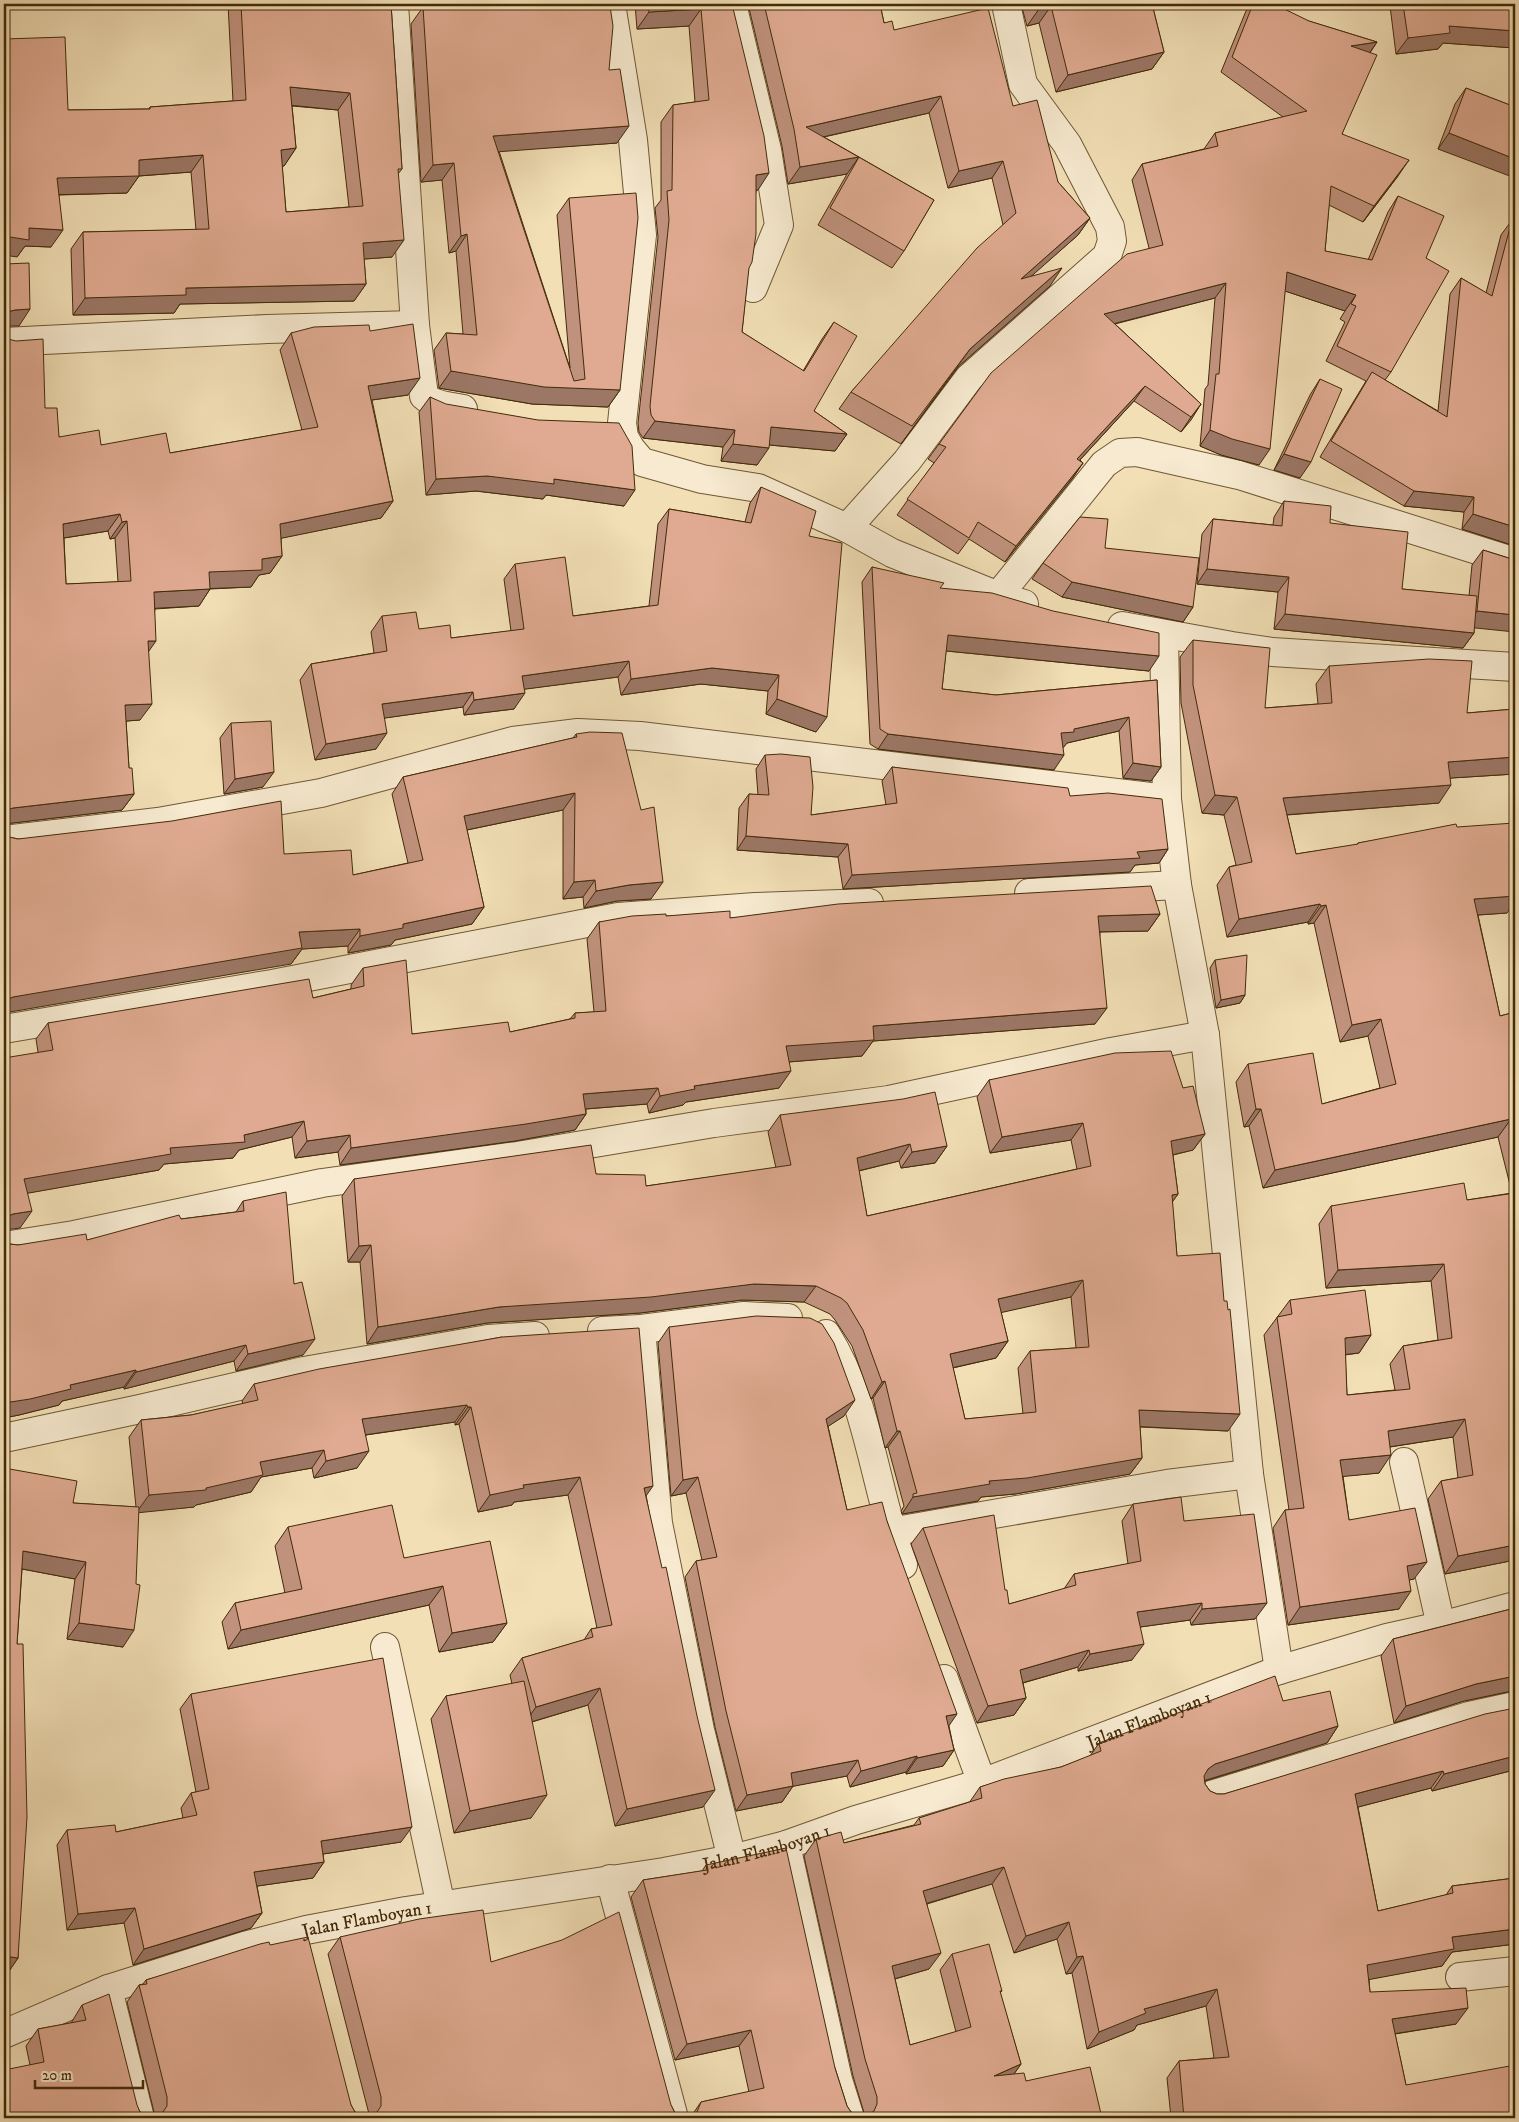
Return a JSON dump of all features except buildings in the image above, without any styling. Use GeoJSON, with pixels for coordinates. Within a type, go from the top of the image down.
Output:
{"type":"FeatureCollection","features":[{"type":"Feature","properties":{"kind":"street"},"geometry":{"type":"LineString","coordinates":[[394,4],[415,325],[424,396],[438,404],[484,412]]}},
{"type":"Feature","properties":{"kind":"street"},"geometry":{"type":"LineString","coordinates":[[611,4],[633,140],[642,235],[622,423],[628,443],[642,462],[702,479],[758,488],[847,528],[892,553],[998,596],[1046,610]]}},
{"type":"Feature","properties":{"kind":"street"},"geometry":{"type":"LineString","coordinates":[[732,4],[767,150],[779,225],[753,288]]}},
{"type":"Feature","properties":{"kind":"street"},"geometry":{"type":"LineString","coordinates":[[847,528],[907,461],[968,378],[1106,256],[1112,241],[1110,227],[1068,144],[1023,84],[1006,4]]}},
{"type":"Feature","properties":{"kind":"street"},"geometry":{"type":"LineString","coordinates":[[4,342],[268,329],[415,325]]}},
{"type":"Feature","properties":{"kind":"street"},"geometry":{"type":"LineString","coordinates":[[595,422],[622,423]]}},
{"type":"Feature","properties":{"kind":"street"},"geometry":{"type":"LineString","coordinates":[[998,596],[1104,464],[1120,453],[1137,452],[1239,475],[1515,562]]}},
{"type":"Feature","properties":{"kind":"street"},"geometry":{"type":"LineString","coordinates":[[1100,621],[1164,635],[1272,652],[1515,667]]}},
{"type":"Feature","properties":{"kind":"street"},"geometry":{"type":"LineString","coordinates":[[1164,635],[1167,799],[1177,885],[1205,1035],[1249,1474],[1279,1670]]}},
{"type":"Feature","properties":{"kind":"street"},"geometry":{"type":"LineString","coordinates":[[4,840],[158,822],[321,793],[512,741],[578,733],[640,736],[1167,799]]}},
{"type":"Feature","properties":{"kind":"street"},"geometry":{"type":"LineString","coordinates":[[1001,895],[1177,885]]}},
{"type":"Feature","properties":{"kind":"street"},"geometry":{"type":"LineString","coordinates":[[4,1029],[281,982],[618,917],[755,907],[894,902]]}},
{"type":"Feature","properties":{"kind":"street"},"geometry":{"type":"LineString","coordinates":[[4,1246],[74,1235],[322,1183],[517,1156],[714,1123],[889,1100],[1110,1052],[1205,1035]]}},
{"type":"Feature","properties":{"kind":"street"},"geometry":{"type":"LineString","coordinates":[[4,1438],[304,1371],[488,1339],[641,1329],[744,1316],[803,1318],[822,1328],[837,1352],[858,1408],[890,1532],[911,1587]]}},
{"type":"Feature","properties":{"kind":"street"},"geometry":{"type":"LineString","coordinates":[[641,1329],[658,1523],[700,1730],[732,1858]]}},
{"type":"Feature","properties":{"kind":"street"},"geometry":{"type":"LineString","coordinates":[[1404,1462],[1442,1626]]}},
{"type":"Feature","properties":{"kind":"street"},"geometry":{"type":"LineString","coordinates":[[890,1532],[1166,1484],[1249,1474]]}},
{"type":"Feature","properties":{"kind":"street","name":"Jalan Flamboyan 1"},"geometry":{"type":"LineString","coordinates":[[4,2034],[108,1989],[244,1946],[306,1930],[441,1906],[664,1872],[786,1845],[856,1820],[982,1783],[1279,1670],[1387,1638],[1442,1626],[1515,1606]]}},
{"type":"Feature","properties":{"kind":"street"},"geometry":{"type":"LineString","coordinates":[[386,1646],[441,1906]]}},
{"type":"Feature","properties":{"kind":"street"},"geometry":{"type":"LineString","coordinates":[[934,1652],[982,1783]]}},
{"type":"Feature","properties":{"kind":"street"},"geometry":{"type":"LineString","coordinates":[[1208,1796],[1469,1716],[1515,1706]]}},
{"type":"Feature","properties":{"kind":"street"},"geometry":{"type":"LineString","coordinates":[[786,1845],[838,2080],[850,2118]]}},
{"type":"Feature","properties":{"kind":"street"},"geometry":{"type":"LineString","coordinates":[[610,1879],[674,2118]]}},
{"type":"Feature","properties":{"kind":"street"},"geometry":{"type":"LineString","coordinates":[[306,1930],[313,1958]]}},
{"type":"Feature","properties":{"kind":"street"},"geometry":{"type":"LineString","coordinates":[[1460,1976],[1515,1971]]}},
{"type":"Feature","properties":{"kind":"street"},"geometry":{"type":"LineString","coordinates":[[108,1989],[140,2118]]}}]}
